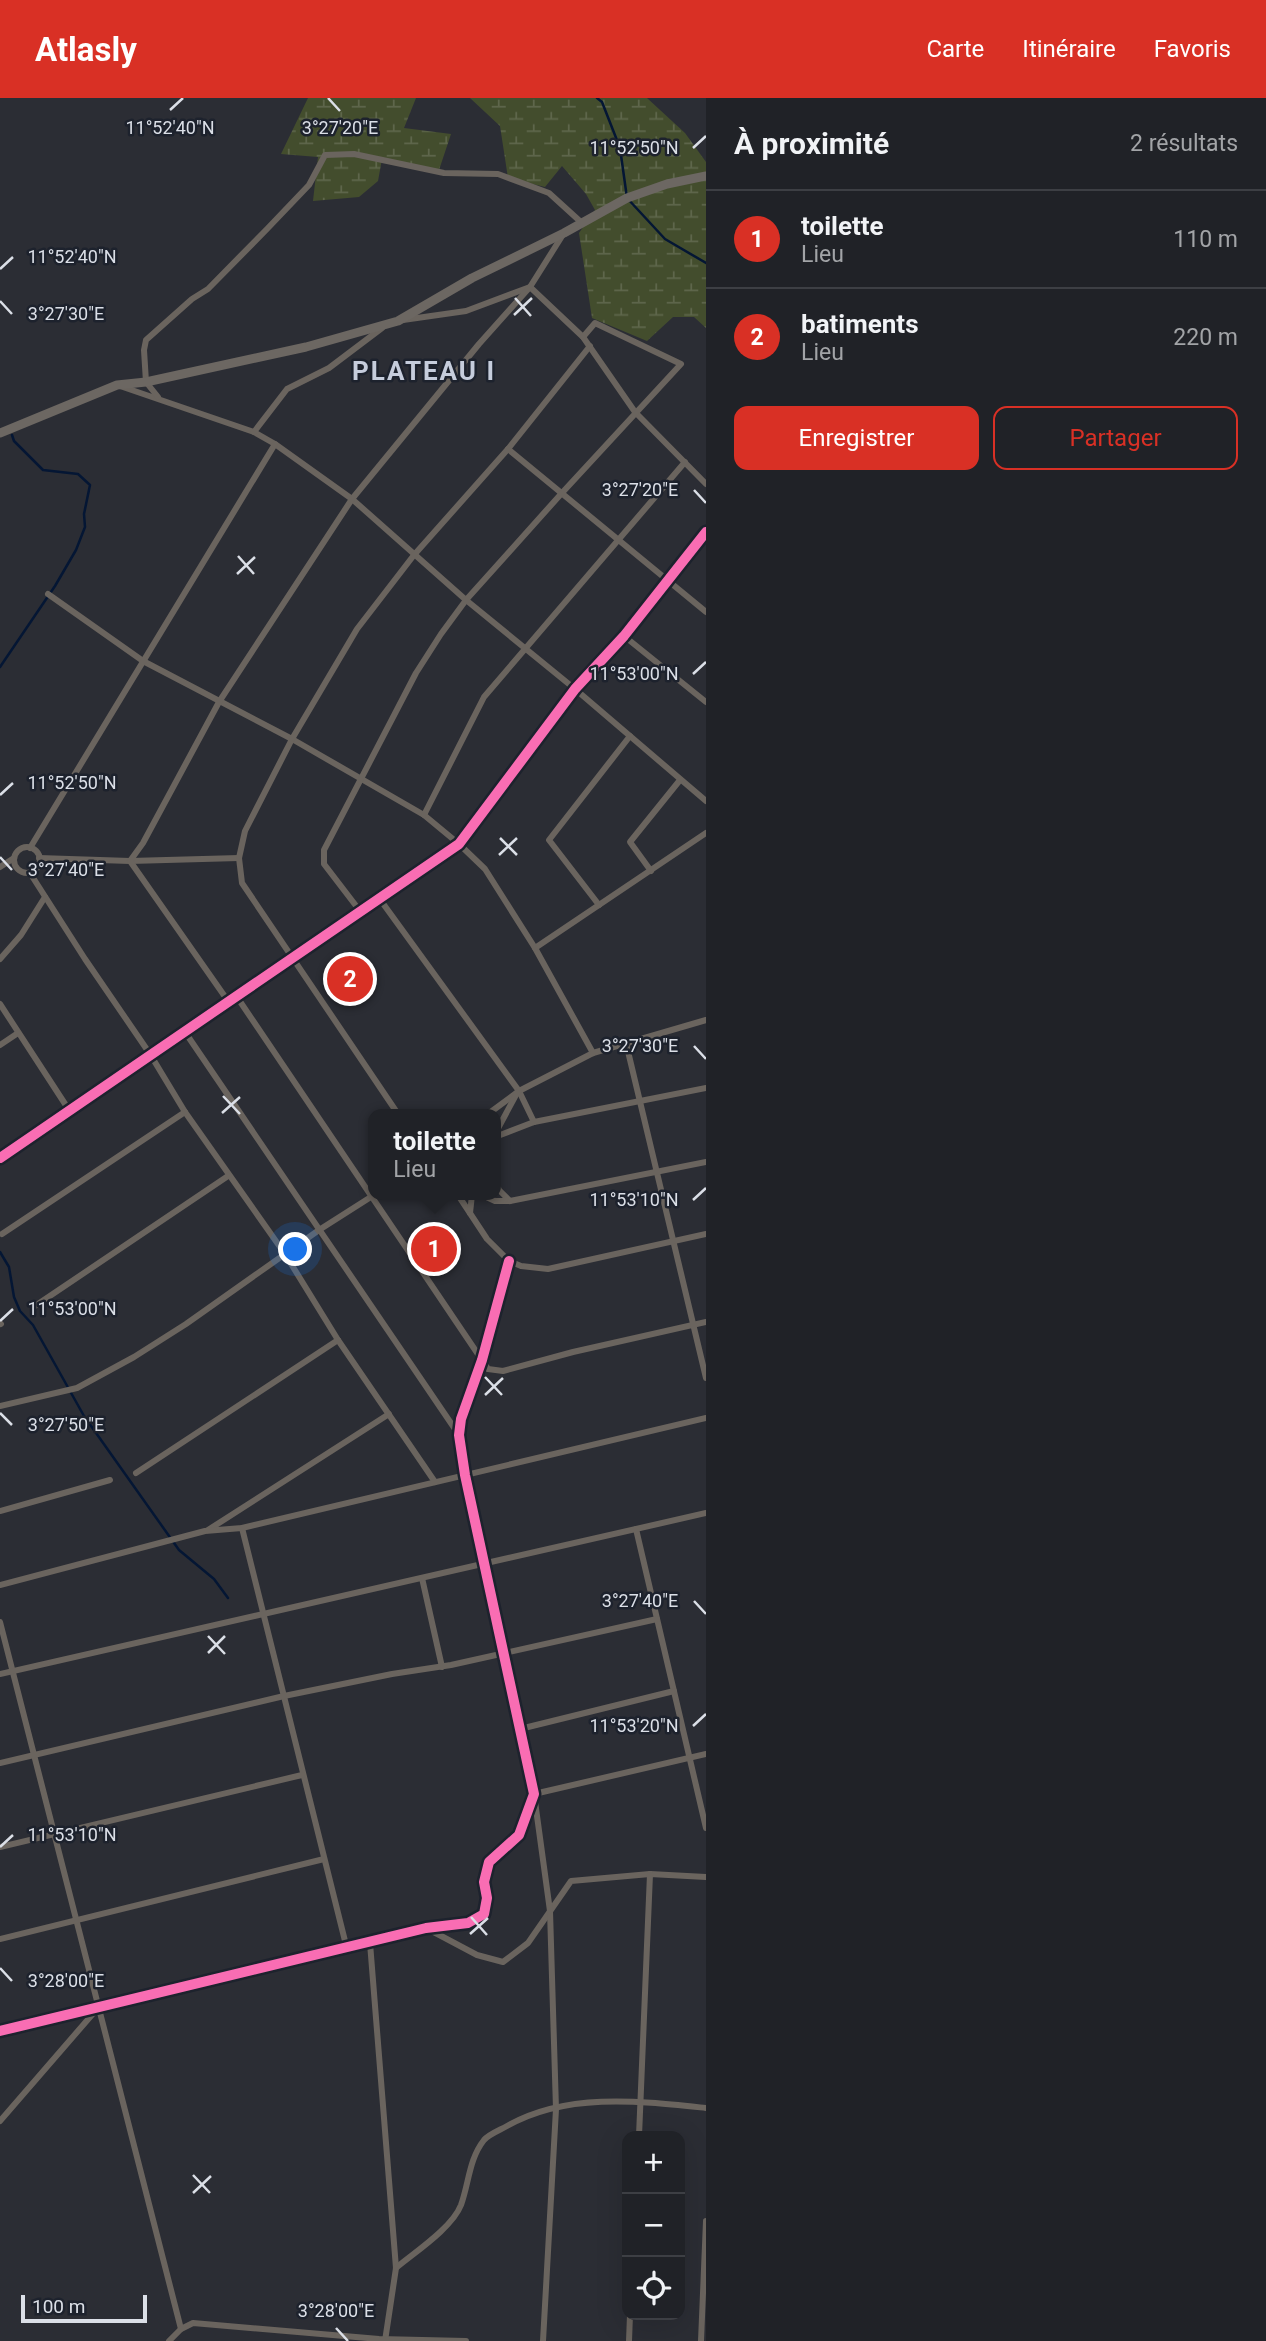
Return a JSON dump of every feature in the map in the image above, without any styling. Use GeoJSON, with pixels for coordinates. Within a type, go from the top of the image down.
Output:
{"type":"FeatureCollection","features":[{"type":"Feature","properties":{"kind":"street"},"geometry":{"type":"LineString","coordinates":[[159,399],[146,382],[146,340],[192,299],[208,289],[267,229],[309,185],[325,155],[354,154],[444,173],[498,174],[549,193],[582,223]]}},
{"type":"Feature","properties":{"kind":"street"},"geometry":{"type":"LineString","coordinates":[[398,321],[472,278],[564,233],[627,198],[667,184],[706,176]]}},
{"type":"Feature","properties":{"kind":"street"},"geometry":{"type":"LineString","coordinates":[[130,861],[143,843],[219,702],[352,499],[479,344],[530,287],[564,233]]}},
{"type":"Feature","properties":{"kind":"street"},"geometry":{"type":"LineString","coordinates":[[0,433],[117,385],[146,382],[306,346],[398,321],[466,311],[530,287]]}},
{"type":"Feature","properties":{"kind":"street"},"geometry":{"type":"LineString","coordinates":[[530,287],[583,337],[635,412],[706,484]]}},
{"type":"Feature","properties":{"kind":"street"},"geometry":{"type":"LineString","coordinates":[[360,911],[324,864],[324,850],[416,673],[466,600],[681,364],[595,323],[583,337]]}},
{"type":"Feature","properties":{"kind":"street"},"geometry":{"type":"LineString","coordinates":[[254,432],[286,389],[329,368],[383,326]]}},
{"type":"Feature","properties":{"kind":"street"},"geometry":{"type":"LineString","coordinates":[[395,1109],[242,883],[239,858],[245,831],[292,739],[357,629],[414,555],[509,449],[590,346]]}},
{"type":"Feature","properties":{"kind":"street"},"geometry":{"type":"LineString","coordinates":[[117,385],[254,432],[275,444],[352,499],[466,600],[706,802]]}},
{"type":"Feature","properties":{"kind":"street"},"geometry":{"type":"LineString","coordinates":[[30,848],[275,444]]}},
{"type":"Feature","properties":{"kind":"street"},"geometry":{"type":"LineString","coordinates":[[509,449],[706,612]]}},
{"type":"Feature","properties":{"kind":"street"},"geometry":{"type":"LineString","coordinates":[[424,815],[484,697],[685,462]]}},
{"type":"Feature","properties":{"kind":"street"},"geometry":{"type":"LineString","coordinates":[[0,1158],[459,844],[575,689],[624,636],[706,532]]}},
{"type":"Feature","properties":{"kind":"street"},"geometry":{"type":"LineString","coordinates":[[48,594],[143,661],[292,739],[424,815],[459,844],[485,869],[535,948],[593,1053]]}},
{"type":"Feature","properties":{"kind":"street"},"geometry":{"type":"LineString","coordinates":[[624,636],[706,702]]}},
{"type":"Feature","properties":{"kind":"street"},"geometry":{"type":"LineString","coordinates":[[599,905],[549,840],[630,736]]}},
{"type":"Feature","properties":{"kind":"street"},"geometry":{"type":"LineString","coordinates":[[651,871],[630,842],[680,780]]}},
{"type":"Feature","properties":{"kind":"street"},"geometry":{"type":"LineString","coordinates":[[535,948],[706,834]]}},
{"type":"Feature","properties":{"kind":"street"},"geometry":{"type":"LineString","coordinates":[[0,867],[14,858],[21,848],[30,848],[36,851],[39,858],[38,866],[30,873]]}},
{"type":"Feature","properties":{"kind":"street"},"geometry":{"type":"LineString","coordinates":[[14,858],[18,870],[30,873],[150,1054],[185,1112],[285,1254],[338,1340],[435,1482]]}},
{"type":"Feature","properties":{"kind":"street"},"geometry":{"type":"LineString","coordinates":[[39,858],[130,861],[239,858]]}},
{"type":"Feature","properties":{"kind":"street"},"geometry":{"type":"LineString","coordinates":[[130,861],[228,1001]]}},
{"type":"Feature","properties":{"kind":"street"},"geometry":{"type":"LineString","coordinates":[[0,959],[21,934],[45,897]]}},
{"type":"Feature","properties":{"kind":"street"},"geometry":{"type":"LineString","coordinates":[[379,898],[519,1091],[534,1122]]}},
{"type":"Feature","properties":{"kind":"street"},"geometry":{"type":"LineString","coordinates":[[237,997],[368,1188]]}},
{"type":"Feature","properties":{"kind":"street"},"geometry":{"type":"LineString","coordinates":[[0,1004],[69,1110]]}},
{"type":"Feature","properties":{"kind":"street"},"geometry":{"type":"LineString","coordinates":[[495,1109],[519,1091],[593,1053],[706,1020]]}},
{"type":"Feature","properties":{"kind":"street"},"geometry":{"type":"LineString","coordinates":[[0,1045],[18,1032]]}},
{"type":"Feature","properties":{"kind":"street"},"geometry":{"type":"LineString","coordinates":[[185,1032],[459,1435]]}},
{"type":"Feature","properties":{"kind":"street"},"geometry":{"type":"LineString","coordinates":[[626,1043],[706,1378]]}},
{"type":"Feature","properties":{"kind":"street"},"geometry":{"type":"LineString","coordinates":[[501,1134],[534,1122],[706,1088]]}},
{"type":"Feature","properties":{"kind":"street"},"geometry":{"type":"LineString","coordinates":[[501,1125],[519,1091]]}},
{"type":"Feature","properties":{"kind":"street"},"geometry":{"type":"LineString","coordinates":[[2,1234],[185,1112]]}},
{"type":"Feature","properties":{"kind":"street"},"geometry":{"type":"LineString","coordinates":[[493,1200],[510,1201],[706,1162]]}},
{"type":"Feature","properties":{"kind":"street"},"geometry":{"type":"LineString","coordinates":[[35,1306],[228,1176]]}},
{"type":"Feature","properties":{"kind":"street"},"geometry":{"type":"LineString","coordinates":[[501,1192],[510,1201]]}},
{"type":"Feature","properties":{"kind":"street"},"geometry":{"type":"LineString","coordinates":[[0,1406],[77,1388],[134,1357],[368,1198]]}},
{"type":"Feature","properties":{"kind":"street"},"geometry":{"type":"LineString","coordinates":[[376,1200],[488,1369],[503,1371],[706,1322]]}},
{"type":"Feature","properties":{"kind":"street"},"geometry":{"type":"LineString","coordinates":[[461,1200],[487,1239],[509,1261],[521,1266],[548,1269],[706,1234]]}},
{"type":"Feature","properties":{"kind":"street"},"geometry":{"type":"LineString","coordinates":[[470,1213],[471,1200]]}},
{"type":"Feature","properties":{"kind":"street"},"geometry":{"type":"LineString","coordinates":[[509,1261],[482,1360],[461,1419],[459,1435],[465,1475],[534,1794],[550,1911],[556,2109],[543,2341]]}},
{"type":"Feature","properties":{"kind":"street"},"geometry":{"type":"LineString","coordinates":[[136,1473],[338,1340]]}},
{"type":"Feature","properties":{"kind":"street"},"geometry":{"type":"LineString","coordinates":[[205,1531],[389,1414]]}},
{"type":"Feature","properties":{"kind":"street"},"geometry":{"type":"LineString","coordinates":[[0,1585],[205,1531],[242,1528],[706,1418]]}},
{"type":"Feature","properties":{"kind":"street"},"geometry":{"type":"LineString","coordinates":[[0,1511],[110,1480]]}},
{"type":"Feature","properties":{"kind":"street"},"geometry":{"type":"LineString","coordinates":[[0,1674],[706,1513]]}},
{"type":"Feature","properties":{"kind":"street"},"geometry":{"type":"LineString","coordinates":[[242,1528],[347,1949]]}},
{"type":"Feature","properties":{"kind":"street"},"geometry":{"type":"LineString","coordinates":[[636,1529],[706,1828]]}},
{"type":"Feature","properties":{"kind":"street"},"geometry":{"type":"LineString","coordinates":[[422,1578],[442,1667]]}},
{"type":"Feature","properties":{"kind":"street"},"geometry":{"type":"LineString","coordinates":[[0,1763],[284,1696],[392,1674],[442,1667],[657,1619]]}},
{"type":"Feature","properties":{"kind":"street"},"geometry":{"type":"LineString","coordinates":[[0,1622],[181,2329]]}},
{"type":"Feature","properties":{"kind":"street"},"geometry":{"type":"LineString","coordinates":[[520,1729],[674,1691]]}},
{"type":"Feature","properties":{"kind":"street"},"geometry":{"type":"LineString","coordinates":[[534,1794],[706,1754]]}},
{"type":"Feature","properties":{"kind":"street"},"geometry":{"type":"LineString","coordinates":[[0,1847],[302,1775]]}},
{"type":"Feature","properties":{"kind":"street"},"geometry":{"type":"LineString","coordinates":[[0,2031],[426,1928],[468,1923],[484,1914],[487,1898],[484,1882],[489,1862],[519,1835],[534,1794]]}},
{"type":"Feature","properties":{"kind":"street"},"geometry":{"type":"LineString","coordinates":[[0,1939],[324,1859]]}},
{"type":"Feature","properties":{"kind":"street"},"geometry":{"type":"LineString","coordinates":[[426,1928],[477,1955],[503,1962],[528,1943],[571,1881],[650,1874],[706,1877]]}},
{"type":"Feature","properties":{"kind":"street"},"geometry":{"type":"LineString","coordinates":[[639,2131],[650,1874]]}},
{"type":"Feature","properties":{"kind":"street"},"geometry":{"type":"LineString","coordinates":[[370,1943],[396,2268],[385,2340]]}},
{"type":"Feature","properties":{"kind":"street"},"geometry":{"type":"LineString","coordinates":[[0,2121],[98,2008]]}},
{"type":"Feature","properties":{"kind":"street"},"geometry":{"type":"LineString","coordinates":[[396,2268],[449,2224],[461,2207],[470,2166],[485,2138],[521,2118],[583,2102],[641,2101],[706,2108]]}},
{"type":"Feature","properties":{"kind":"street"},"geometry":{"type":"LineString","coordinates":[[701,2341],[706,2221]]}},
{"type":"Feature","properties":{"kind":"street"},"geometry":{"type":"LineString","coordinates":[[629,2341],[630,2320]]}},
{"type":"Feature","properties":{"kind":"street"},"geometry":{"type":"LineString","coordinates":[[169,2341],[181,2329],[193,2323],[385,2340],[467,2341]]}},
{"type":"Feature","properties":{"kind":"green space"},"geometry":{"type":"Polygon","coordinates":[[[308,98],[416,98],[404,128],[451,134],[438,173],[382,159],[378,181],[359,197],[313,201],[318,157],[281,154],[308,98]]]}},
{"type":"Feature","properties":{"kind":"green space"},"geometry":{"type":"Polygon","coordinates":[[[470,98],[647,98],[685,133],[706,162],[706,328],[694,317],[673,317],[647,341],[592,318],[579,233],[595,210],[586,194],[562,166],[545,187],[508,178],[500,126],[470,98]]]}},
{"type":"Feature","properties":{"kind":"waterway"},"geometry":{"type":"LineString","coordinates":[[597,98],[602,102],[620,148],[627,198],[665,239],[706,263]]}},
{"type":"Feature","properties":{"kind":"waterway"},"geometry":{"type":"LineString","coordinates":[[0,667],[76,550],[85,527],[84,514],[90,485],[78,474],[43,470],[14,441],[12,435]]}},
{"type":"Feature","properties":{"kind":"waterway"},"geometry":{"type":"LineString","coordinates":[[0,1252],[9,1267],[14,1297],[20,1311],[33,1325],[84,1416],[179,1550],[214,1579],[228,1598]]}},
{"type":"Feature","properties":{"kind":"cycle path"},"geometry":{"type":"LineString","coordinates":[[0,1158],[459,844],[575,689],[624,636],[706,532]]}},
{"type":"Feature","properties":{"kind":"cycle path"},"geometry":{"type":"LineString","coordinates":[[0,2031],[426,1928],[468,1923],[484,1914],[487,1898],[484,1882],[489,1862],[519,1835],[534,1794],[465,1475],[459,1435],[461,1419],[482,1360],[509,1261]]}},
{"type":"Feature","properties":{"kind":"place","name":"batiments"},"geometry":{"type":"Point","coordinates":[350,979]}},
{"type":"Feature","properties":{"kind":"place","name":"toilette"},"geometry":{"type":"Point","coordinates":[434,1249]}},
{"type":"Feature","properties":{"kind":"district","name":"PLATEAU I"},"geometry":{"type":"Point","coordinates":[424,371]}}]}
